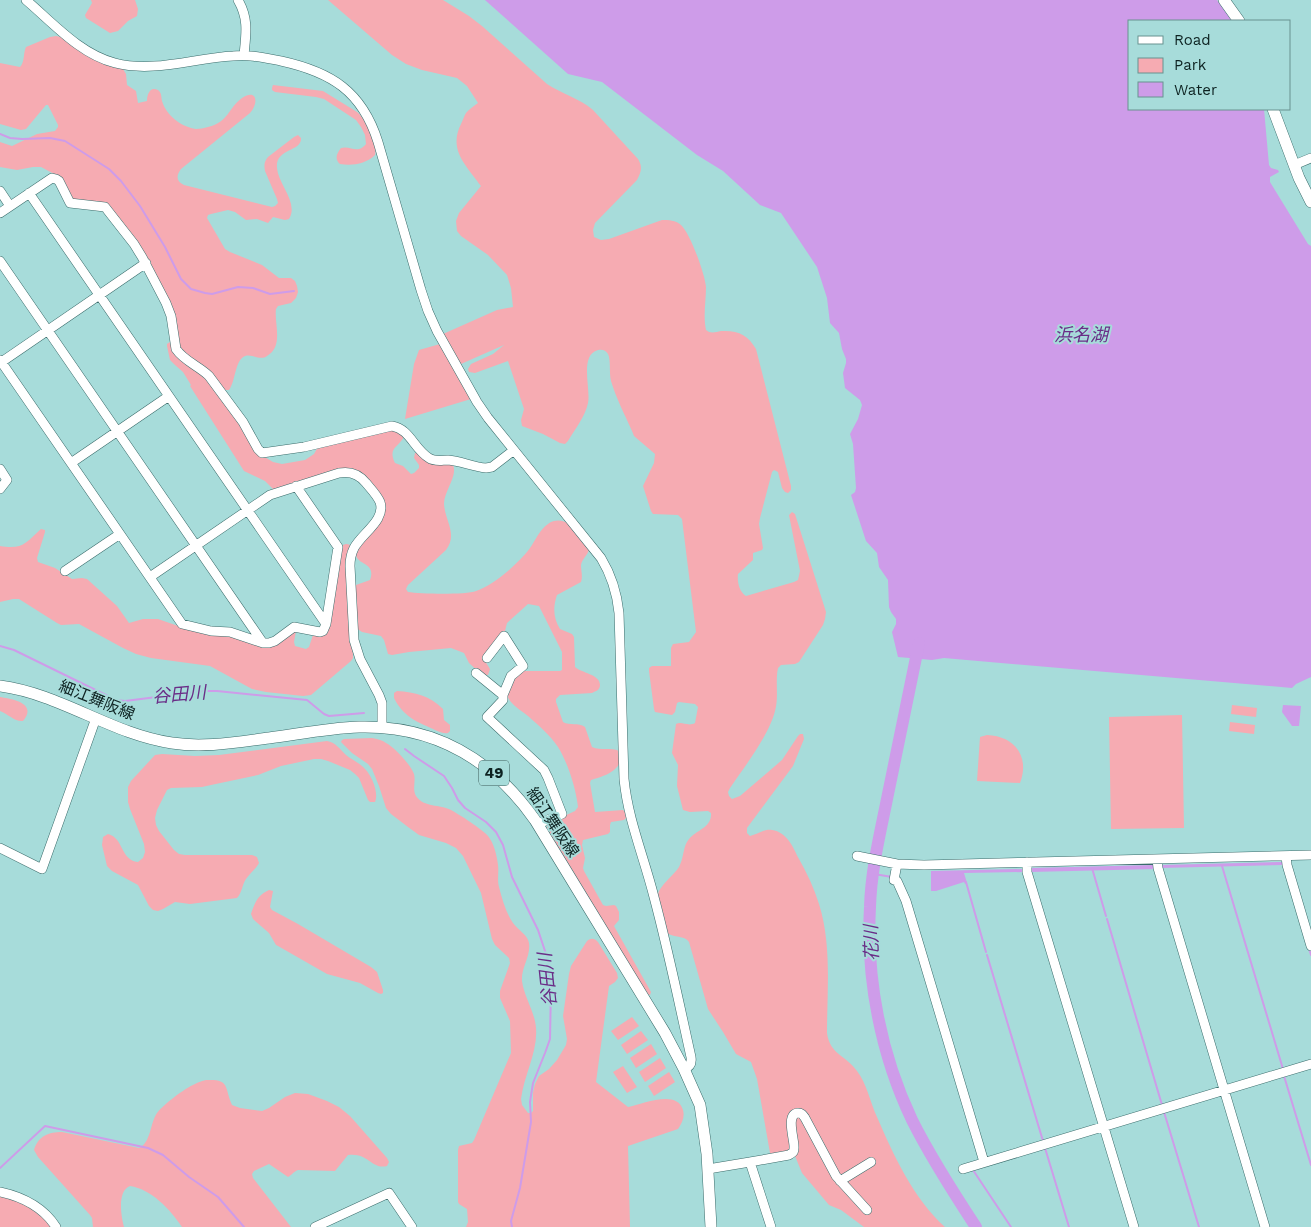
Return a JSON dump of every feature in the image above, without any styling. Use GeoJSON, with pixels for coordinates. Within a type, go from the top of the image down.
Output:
{"type":"FeatureCollection","features":[{"type":"Feature","properties":{"kind":"main road"},"geometry":{"type":"LineString","coordinates":[[1224,0],[1237,20]]}},
{"type":"Feature","properties":{"kind":"main road"},"geometry":{"type":"LineString","coordinates":[[1273,110],[1299,178],[1311,202]]}},
{"type":"Feature","properties":{"kind":"main road","name":"細江舞阪線"},"geometry":{"type":"LineString","coordinates":[[0,686],[42,696],[131,732],[172,743],[218,745],[347,728],[382,728],[407,731],[429,737],[450,745],[488,768],[505,783],[538,824],[664,1033],[684,1070],[700,1105],[708,1169],[711,1227]]}},
{"type":"Feature","properties":{"kind":"street"},"geometry":{"type":"LineString","coordinates":[[26,0],[75,43],[99,57],[115,63],[148,66],[223,56],[244,55],[265,58],[297,65],[327,76],[344,88],[365,112],[378,142],[420,290],[430,316],[477,402],[601,558],[616,590],[619,613],[626,800],[659,914],[691,1056],[690,1065],[684,1070]]}},
{"type":"Feature","properties":{"kind":"street"},"geometry":{"type":"LineString","coordinates":[[238,0],[244,10],[246,22],[244,55]]}},
{"type":"Feature","properties":{"kind":"street"},"geometry":{"type":"LineString","coordinates":[[1294,165],[1311,158]]}},
{"type":"Feature","properties":{"kind":"street"},"geometry":{"type":"LineString","coordinates":[[0,214],[49,180],[56,179],[61,184],[70,203],[105,207],[134,244],[146,263],[169,309],[176,349],[179,354],[208,376],[242,422],[258,449],[262,452],[304,447],[392,426],[401,428],[428,458],[433,460],[450,460],[486,468],[497,464],[514,450]]}},
{"type":"Feature","properties":{"kind":"street"},"geometry":{"type":"LineString","coordinates":[[0,191],[10,206]]}},
{"type":"Feature","properties":{"kind":"street"},"geometry":{"type":"LineString","coordinates":[[29,193],[326,624]]}},
{"type":"Feature","properties":{"kind":"street"},"geometry":{"type":"LineString","coordinates":[[0,261],[263,643]]}},
{"type":"Feature","properties":{"kind":"street"},"geometry":{"type":"LineString","coordinates":[[146,263],[0,362],[182,624],[211,631],[230,632],[263,643],[275,641],[294,627],[323,631],[326,624],[338,547],[296,486]]}},
{"type":"Feature","properties":{"kind":"street"},"geometry":{"type":"LineString","coordinates":[[71,463],[169,396]]}},
{"type":"Feature","properties":{"kind":"street"},"geometry":{"type":"LineString","coordinates":[[0,469],[7,480],[0,489]]}},
{"type":"Feature","properties":{"kind":"street"},"geometry":{"type":"LineString","coordinates":[[150,577],[270,495],[339,473],[345,472],[358,475],[378,499],[380,515],[354,549],[351,558],[354,640],[360,659],[382,703],[382,728]]}},
{"type":"Feature","properties":{"kind":"street"},"geometry":{"type":"LineString","coordinates":[[65,571],[120,534]]}},
{"type":"Feature","properties":{"kind":"street"},"geometry":{"type":"LineString","coordinates":[[487,658],[504,636],[523,666],[511,676],[502,700],[487,717],[546,774],[562,814],[538,824]]}},
{"type":"Feature","properties":{"kind":"street"},"geometry":{"type":"LineString","coordinates":[[476,673],[503,695]]}},
{"type":"Feature","properties":{"kind":"street"},"geometry":{"type":"LineString","coordinates":[[0,848],[42,870],[96,718]]}},
{"type":"Feature","properties":{"kind":"street"},"geometry":{"type":"LineString","coordinates":[[857,856],[896,864],[924,865],[1311,855]]}},
{"type":"Feature","properties":{"kind":"street"},"geometry":{"type":"LineString","coordinates":[[1286,856],[1311,946]]}},
{"type":"Feature","properties":{"kind":"street"},"geometry":{"type":"LineString","coordinates":[[1157,859],[1158,868],[1264,1227]]}},
{"type":"Feature","properties":{"kind":"street"},"geometry":{"type":"LineString","coordinates":[[1027,862],[1030,879],[1134,1227]]}},
{"type":"Feature","properties":{"kind":"street"},"geometry":{"type":"LineString","coordinates":[[896,864],[894,880],[897,881],[906,900],[984,1162]]}},
{"type":"Feature","properties":{"kind":"street"},"geometry":{"type":"LineString","coordinates":[[963,1169],[1311,1064]]}},
{"type":"Feature","properties":{"kind":"street"},"geometry":{"type":"LineString","coordinates":[[708,1169],[789,1155],[794,1150],[791,1131],[792,1119],[793,1116],[800,1113],[803,1114],[840,1181],[867,1210]]}},
{"type":"Feature","properties":{"kind":"street"},"geometry":{"type":"LineString","coordinates":[[750,1162],[771,1227]]}},
{"type":"Feature","properties":{"kind":"street"},"geometry":{"type":"LineString","coordinates":[[840,1181],[871,1162]]}},
{"type":"Feature","properties":{"kind":"street"},"geometry":{"type":"LineString","coordinates":[[0,1192],[23,1198],[44,1212],[56,1227]]}},
{"type":"Feature","properties":{"kind":"street"},"geometry":{"type":"LineString","coordinates":[[315,1227],[389,1193],[412,1227]]}},
{"type":"Feature","properties":{"kind":"green space"},"geometry":{"type":"Polygon","coordinates":[[[91,0],[135,0],[138,9],[137,16],[128,21],[118,31],[110,33],[86,18],[85,15],[92,3],[91,0]]]}},
{"type":"Feature","properties":{"kind":"green space"},"geometry":{"type":"Polygon","coordinates":[[[328,0],[443,0],[482,26],[547,84],[582,102],[593,110],[638,159],[641,167],[637,180],[595,223],[594,237],[601,240],[609,239],[662,220],[679,223],[685,229],[693,245],[705,281],[706,330],[709,332],[727,331],[742,334],[750,340],[756,349],[791,490],[788,493],[785,492],[782,488],[778,472],[774,470],[759,524],[763,548],[753,553],[753,560],[738,574],[739,586],[746,596],[798,580],[800,571],[789,515],[792,512],[795,514],[826,612],[823,625],[799,662],[781,665],[778,668],[776,706],[768,730],[728,792],[732,799],[740,796],[782,760],[798,736],[803,734],[804,739],[793,766],[747,828],[747,833],[750,836],[772,830],[782,834],[792,845],[805,870],[819,904],[826,936],[828,968],[827,1033],[831,1046],[853,1066],[860,1076],[883,1132],[905,1176],[923,1203],[945,1227],[864,1227],[841,1210],[829,1205],[802,1173],[795,1156],[772,1155],[770,1153],[757,1079],[751,1062],[736,1054],[708,1009],[689,942],[684,938],[667,933],[658,899],[661,888],[679,867],[689,839],[708,824],[711,817],[711,813],[708,811],[690,812],[683,810],[677,786],[678,765],[672,753],[676,724],[695,723],[698,707],[695,704],[679,702],[672,715],[655,712],[649,671],[649,668],[652,666],[671,666],[671,648],[673,644],[689,642],[696,632],[682,519],[678,515],[653,514],[651,511],[643,486],[654,463],[655,454],[634,436],[613,387],[610,378],[609,357],[605,351],[598,350],[592,353],[589,358],[587,365],[589,397],[587,408],[580,423],[565,444],[522,426],[521,420],[524,409],[508,361],[475,373],[469,372],[468,369],[471,364],[493,354],[504,345],[461,364],[443,334],[497,310],[513,307],[511,288],[507,275],[488,255],[461,236],[457,231],[456,221],[459,213],[481,186],[460,157],[457,142],[458,133],[465,114],[478,103],[467,86],[457,78],[422,70],[406,64],[392,55],[328,0]]]}},
{"type":"Feature","properties":{"kind":"green space"},"geometry":{"type":"Polygon","coordinates":[[[56,36],[123,69],[126,74],[127,85],[136,91],[138,103],[147,101],[148,94],[152,89],[158,90],[167,111],[175,120],[190,128],[199,129],[215,125],[242,98],[251,95],[255,98],[255,105],[250,113],[181,169],[178,178],[179,182],[184,185],[272,207],[275,206],[278,203],[265,171],[265,162],[268,157],[294,137],[298,135],[301,138],[297,146],[284,153],[277,162],[278,174],[290,200],[291,213],[289,219],[273,217],[268,223],[257,219],[246,220],[235,212],[228,210],[208,215],[207,218],[225,249],[262,265],[279,278],[291,278],[295,281],[298,292],[296,298],[291,303],[278,306],[276,309],[277,341],[272,352],[264,358],[245,356],[242,358],[229,390],[224,390],[179,348],[174,315],[108,207],[72,200],[58,176],[41,167],[17,170],[0,167],[0,142],[12,146],[37,134],[55,131],[58,125],[48,105],[26,129],[21,130],[0,124],[0,63],[20,67],[23,63],[26,47],[56,36]]]}},
{"type":"Feature","properties":{"kind":"green space"},"geometry":{"type":"Polygon","coordinates":[[[273,85],[323,91],[357,112],[364,120],[370,132],[375,145],[375,155],[359,164],[340,164],[337,156],[341,148],[360,149],[366,144],[365,135],[356,120],[324,99],[275,92],[272,90],[273,85]]]}},
{"type":"Feature","properties":{"kind":"green space"},"geometry":{"type":"Polygon","coordinates":[[[170,342],[201,373],[240,424],[258,453],[273,462],[282,464],[305,460],[314,454],[318,447],[391,428],[404,436],[393,450],[392,454],[395,463],[403,466],[411,474],[419,468],[414,458],[415,453],[453,465],[454,474],[444,504],[451,533],[449,544],[446,550],[408,585],[406,589],[408,592],[432,594],[463,593],[483,588],[513,567],[530,548],[543,529],[553,521],[562,521],[569,524],[589,550],[581,565],[581,582],[557,595],[554,612],[560,629],[572,634],[574,637],[575,667],[597,678],[600,687],[592,693],[560,695],[556,702],[563,722],[585,727],[592,747],[619,751],[620,760],[616,768],[591,780],[590,783],[595,812],[623,810],[626,818],[611,822],[608,834],[583,840],[582,845],[585,858],[583,868],[603,905],[616,906],[619,912],[619,920],[614,926],[651,992],[650,995],[647,994],[547,828],[549,823],[575,811],[578,807],[565,761],[552,739],[508,699],[507,695],[511,682],[523,671],[562,670],[562,652],[539,606],[528,604],[507,623],[505,631],[485,655],[485,661],[490,669],[488,675],[482,675],[469,663],[464,653],[451,648],[388,654],[381,636],[362,632],[356,628],[354,588],[356,585],[370,580],[371,574],[368,566],[358,559],[356,550],[382,516],[360,473],[273,489],[265,481],[244,471],[183,372],[170,360],[167,344],[170,342]]]}},
{"type":"Feature","properties":{"kind":"green space"},"geometry":{"type":"Polygon","coordinates":[[[440,344],[471,399],[405,419],[414,364],[419,350],[440,344]]]}},
{"type":"Feature","properties":{"kind":"green space"},"geometry":{"type":"Polygon","coordinates":[[[41,529],[45,530],[45,532],[37,558],[38,562],[55,568],[72,579],[87,579],[117,606],[129,623],[143,619],[158,619],[181,627],[223,633],[263,645],[296,631],[295,646],[306,649],[309,647],[314,634],[320,635],[341,547],[349,544],[353,658],[311,695],[303,696],[266,692],[252,689],[210,666],[151,658],[136,654],[79,624],[61,625],[19,599],[0,602],[0,546],[19,546],[41,529]]]}},
{"type":"Feature","properties":{"kind":"green space"},"geometry":{"type":"Polygon","coordinates":[[[397,691],[410,692],[433,701],[443,709],[444,720],[450,725],[450,731],[448,733],[440,732],[410,717],[401,709],[394,698],[394,693],[397,691]]]}},
{"type":"Feature","properties":{"kind":"green space"},"geometry":{"type":"Polygon","coordinates":[[[0,697],[17,701],[25,706],[27,715],[23,721],[14,719],[0,711],[0,697]]]}},
{"type":"Feature","properties":{"kind":"green space"},"geometry":{"type":"Polygon","coordinates":[[[1232,705],[1257,708],[1256,717],[1231,714],[1232,705]]]}},
{"type":"Feature","properties":{"kind":"green space"},"geometry":{"type":"Polygon","coordinates":[[[1182,715],[1184,828],[1111,829],[1109,717],[1182,715]]]}},
{"type":"Feature","properties":{"kind":"green space"},"geometry":{"type":"Polygon","coordinates":[[[1230,722],[1255,725],[1254,734],[1229,731],[1230,722]]]}},
{"type":"Feature","properties":{"kind":"green space"},"geometry":{"type":"Polygon","coordinates":[[[987,735],[1005,739],[1018,750],[1023,765],[1020,783],[977,781],[980,737],[987,735]]]}},
{"type":"Feature","properties":{"kind":"green space"},"geometry":{"type":"Polygon","coordinates":[[[372,738],[381,740],[389,745],[409,766],[414,774],[414,788],[419,800],[447,808],[460,815],[485,833],[494,846],[498,865],[498,884],[508,915],[525,935],[529,943],[529,953],[522,981],[535,1022],[536,1037],[521,1099],[522,1105],[528,1113],[533,1111],[533,1093],[539,1076],[557,1060],[566,1045],[567,1039],[563,1016],[569,974],[571,966],[587,941],[592,939],[598,942],[617,973],[618,978],[609,986],[596,1082],[628,1107],[667,1099],[674,1100],[680,1104],[684,1113],[683,1120],[678,1129],[628,1146],[630,1227],[466,1227],[468,1222],[467,1209],[458,1202],[458,1150],[459,1146],[472,1143],[474,1140],[511,1053],[510,1021],[500,998],[500,991],[510,963],[509,958],[495,945],[492,939],[481,893],[463,856],[456,848],[446,843],[419,835],[391,814],[386,808],[372,769],[341,742],[344,739],[372,738]]]}},
{"type":"Feature","properties":{"kind":"green space"},"geometry":{"type":"Polygon","coordinates":[[[327,741],[335,744],[368,772],[375,789],[375,802],[368,800],[359,778],[350,770],[321,759],[281,766],[258,775],[202,787],[171,788],[167,790],[157,810],[156,825],[179,854],[252,855],[257,857],[259,863],[246,879],[237,898],[190,904],[175,902],[158,911],[153,910],[138,885],[112,871],[107,866],[102,845],[103,837],[108,834],[117,840],[132,860],[138,862],[143,858],[145,852],[144,844],[128,802],[128,787],[131,781],[155,755],[219,755],[327,741]]]}},
{"type":"Feature","properties":{"kind":"green space"},"geometry":{"type":"Polygon","coordinates":[[[269,890],[273,891],[270,907],[272,910],[371,967],[377,972],[383,993],[378,993],[360,983],[327,974],[276,945],[269,933],[253,919],[251,914],[257,899],[269,890]]]}},
{"type":"Feature","properties":{"kind":"green space"},"geometry":{"type":"Polygon","coordinates":[[[632,1017],[639,1026],[618,1040],[611,1031],[632,1017]]]}},
{"type":"Feature","properties":{"kind":"green space"},"geometry":{"type":"Polygon","coordinates":[[[641,1031],[648,1040],[627,1054],[621,1045],[641,1031]]]}},
{"type":"Feature","properties":{"kind":"green space"},"geometry":{"type":"Polygon","coordinates":[[[651,1044],[657,1054],[636,1068],[630,1058],[651,1044]]]}},
{"type":"Feature","properties":{"kind":"green space"},"geometry":{"type":"Polygon","coordinates":[[[660,1058],[666,1068],[645,1082],[639,1072],[660,1058]]]}},
{"type":"Feature","properties":{"kind":"green space"},"geometry":{"type":"Polygon","coordinates":[[[623,1066],[637,1087],[627,1093],[613,1072],[623,1066]]]}},
{"type":"Feature","properties":{"kind":"green space"},"geometry":{"type":"Polygon","coordinates":[[[669,1072],[675,1082],[654,1096],[648,1086],[669,1072]]]}},
{"type":"Feature","properties":{"kind":"green space"},"geometry":{"type":"Polygon","coordinates":[[[206,1080],[223,1082],[227,1088],[232,1105],[240,1108],[262,1111],[295,1093],[308,1094],[327,1101],[339,1107],[350,1116],[389,1162],[387,1166],[382,1167],[360,1156],[348,1155],[335,1171],[298,1170],[288,1177],[269,1164],[254,1171],[252,1174],[253,1178],[291,1227],[182,1227],[172,1213],[153,1196],[130,1186],[123,1193],[121,1204],[124,1227],[93,1227],[90,1215],[38,1157],[34,1150],[41,1138],[53,1133],[62,1132],[139,1148],[146,1142],[157,1113],[169,1101],[186,1089],[206,1080]]]}},
{"type":"Feature","properties":{"kind":"green space"},"geometry":{"type":"Polygon","coordinates":[[[0,1196],[15,1200],[35,1211],[51,1227],[0,1227],[0,1196]]]}},
{"type":"Feature","properties":{"kind":"water","name":"浜名湖"},"geometry":{"type":"Polygon","coordinates":[[[485,0],[1217,0],[1231,20],[1128,20],[1128,110],[1264,110],[1269,165],[1279,172],[1270,177],[1270,182],[1311,246],[1311,677],[1292,688],[944,658],[932,660],[898,657],[892,632],[896,619],[889,607],[888,580],[879,567],[877,553],[866,541],[851,495],[855,492],[856,488],[853,444],[850,434],[858,419],[862,405],[860,400],[845,388],[843,373],[846,359],[839,333],[830,323],[827,298],[817,267],[781,213],[760,205],[723,171],[697,155],[602,82],[568,74],[485,0]]]}},
{"type":"Feature","properties":{"kind":"water"},"geometry":{"type":"Polygon","coordinates":[[[1283,705],[1301,706],[1299,726],[1292,726],[1282,712],[1283,705]]]}},
{"type":"Feature","properties":{"kind":"water"},"geometry":{"type":"Polygon","coordinates":[[[1282,862],[1282,865],[1160,868],[1162,865],[1282,862]]]}},
{"type":"Feature","properties":{"kind":"water"},"geometry":{"type":"Polygon","coordinates":[[[1153,865],[1155,869],[1030,872],[1031,868],[1153,865]]]}},
{"type":"Feature","properties":{"kind":"water"},"geometry":{"type":"Polygon","coordinates":[[[1023,869],[1025,872],[964,873],[967,883],[965,884],[964,882],[931,891],[931,871],[1023,869]]]}},
{"type":"Feature","properties":{"kind":"waterway"},"geometry":{"type":"LineString","coordinates":[[0,134],[10,138],[50,138],[65,141],[109,169],[140,206],[165,247],[181,279],[191,289],[212,294],[238,287],[253,288],[270,294],[294,291]]}},
{"type":"Feature","properties":{"kind":"waterway","name":"花川"},"geometry":{"type":"LineString","coordinates":[[919,643],[874,866],[869,934],[873,989],[884,1043],[901,1095],[927,1148],[976,1227]]}},
{"type":"Feature","properties":{"kind":"waterway","name":"谷田川"},"geometry":{"type":"LineString","coordinates":[[0,646],[14,650],[116,700],[125,701],[217,691],[307,700],[329,716],[364,713]]}},
{"type":"Feature","properties":{"kind":"waterway","name":"谷田川"},"geometry":{"type":"LineString","coordinates":[[405,749],[444,776],[465,808],[486,822],[496,832],[503,845],[512,877],[538,930],[547,957],[551,986],[550,1039],[533,1083],[530,1102],[531,1122],[520,1188],[511,1221],[512,1227]]}},
{"type":"Feature","properties":{"kind":"waterway"},"geometry":{"type":"LineString","coordinates":[[1222,866],[1283,1069]]}},
{"type":"Feature","properties":{"kind":"waterway"},"geometry":{"type":"LineString","coordinates":[[1092,868],[1106,916]]}},
{"type":"Feature","properties":{"kind":"waterway"},"geometry":{"type":"LineString","coordinates":[[874,874],[892,877]]}},
{"type":"Feature","properties":{"kind":"waterway"},"geometry":{"type":"LineString","coordinates":[[966,882],[986,952]]}},
{"type":"Feature","properties":{"kind":"waterway"},"geometry":{"type":"LineString","coordinates":[[1107,919],[1162,1105]]}},
{"type":"Feature","properties":{"kind":"waterway"},"geometry":{"type":"LineString","coordinates":[[1309,948],[1311,955]]}},
{"type":"Feature","properties":{"kind":"waterway"},"geometry":{"type":"LineString","coordinates":[[987,955],[1043,1141]]}},
{"type":"Feature","properties":{"kind":"waterway"},"geometry":{"type":"LineString","coordinates":[[1284,1076],[1311,1165]]}},
{"type":"Feature","properties":{"kind":"waterway"},"geometry":{"type":"LineString","coordinates":[[1164,1112],[1199,1227]]}},
{"type":"Feature","properties":{"kind":"waterway"},"geometry":{"type":"LineString","coordinates":[[0,1168],[45,1126],[148,1148],[163,1155],[189,1177],[218,1197],[244,1227]]}},
{"type":"Feature","properties":{"kind":"waterway"},"geometry":{"type":"LineString","coordinates":[[1045,1148],[1069,1227]]}},
{"type":"Feature","properties":{"kind":"waterway"},"geometry":{"type":"LineString","coordinates":[[973,1170],[1011,1227]]}}]}
